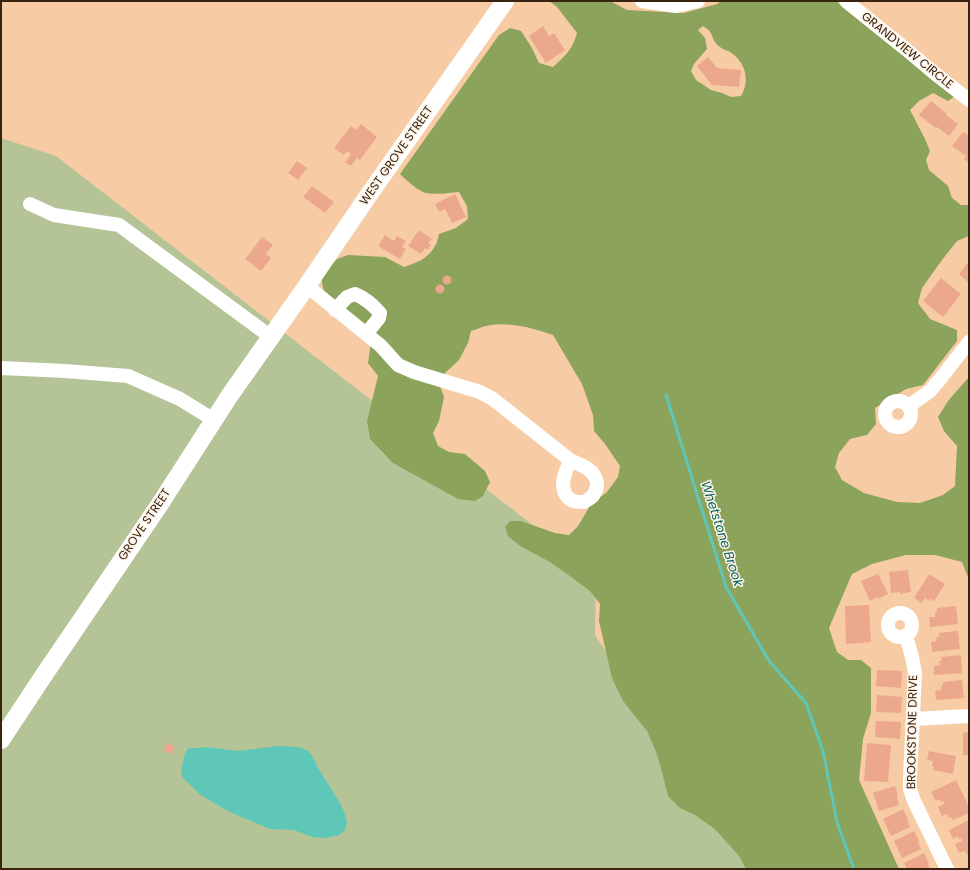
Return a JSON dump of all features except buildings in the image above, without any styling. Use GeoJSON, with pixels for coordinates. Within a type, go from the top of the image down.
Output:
{"type":"FeatureCollection","features":[{"type":"Feature","properties":{"kind":"main road","name":"WEST GROVE STREET"},"geometry":{"type":"LineString","coordinates":[[289,311],[505,1]]}},
{"type":"Feature","properties":{"kind":"main road","name":"GROVE STREET"},"geometry":{"type":"LineString","coordinates":[[1,740],[159,506],[230,395],[289,311]]}},
{"type":"Feature","properties":{"kind":"street"},"geometry":{"type":"LineString","coordinates":[[642,1],[676,6],[698,1]]}},
{"type":"Feature","properties":{"kind":"street","name":"GRANDVIEW CIRCLE"},"geometry":{"type":"LineString","coordinates":[[846,1],[969,100]]}},
{"type":"Feature","properties":{"kind":"street"},"geometry":{"type":"LineString","coordinates":[[30,204],[54,215],[119,225],[270,337]]}},
{"type":"Feature","properties":{"kind":"street"},"geometry":{"type":"LineString","coordinates":[[307,286],[381,346],[398,364],[414,372],[480,392],[493,399],[570,460]]}},
{"type":"Feature","properties":{"kind":"street"},"geometry":{"type":"LineString","coordinates":[[335,310],[347,298],[355,294],[364,298],[380,314],[379,318],[366,334]]}},
{"type":"Feature","properties":{"kind":"street"},"geometry":{"type":"LineString","coordinates":[[909,406],[930,391],[969,342]]}},
{"type":"Feature","properties":{"kind":"street"},"geometry":{"type":"LineString","coordinates":[[1,368],[128,376],[180,399],[214,420]]}},
{"type":"Feature","properties":{"kind":"street","name":"BROOKSTONE DRIVE"},"geometry":{"type":"LineString","coordinates":[[906,636],[915,673],[910,790],[947,869]]}},
{"type":"Feature","properties":{"kind":"street"},"geometry":{"type":"LineString","coordinates":[[913,719],[969,716]]}},
{"type":"Feature","properties":{"kind":"green space"},"geometry":{"type":"Polygon","coordinates":[[[549,1],[610,1],[627,10],[684,13],[717,4],[721,1],[836,1],[942,84],[954,97],[948,101],[933,93],[919,101],[910,110],[930,151],[926,160],[929,170],[948,186],[952,198],[961,205],[969,205],[969,236],[957,241],[942,260],[922,288],[918,303],[930,319],[957,330],[957,341],[923,385],[906,389],[875,408],[876,424],[867,435],[850,439],[839,453],[835,467],[842,480],[864,493],[897,502],[920,503],[943,495],[955,486],[957,446],[944,431],[938,417],[948,401],[969,377],[969,580],[962,562],[935,555],[906,555],[872,564],[852,574],[829,628],[837,652],[848,660],[861,660],[871,668],[871,713],[863,739],[859,780],[899,869],[746,869],[739,856],[715,829],[695,815],[680,808],[668,796],[655,749],[647,731],[623,701],[612,678],[599,621],[600,604],[590,591],[570,576],[550,562],[520,546],[508,536],[505,527],[510,521],[521,521],[555,533],[569,535],[578,526],[591,504],[607,492],[618,477],[620,466],[594,431],[593,415],[582,384],[553,335],[528,328],[503,324],[486,326],[471,331],[468,343],[459,360],[445,373],[439,383],[444,397],[439,421],[433,433],[438,446],[449,452],[465,454],[485,471],[490,482],[483,496],[475,501],[458,499],[393,463],[370,439],[367,421],[378,376],[368,363],[373,328],[363,326],[330,307],[323,288],[321,275],[337,259],[348,255],[385,257],[404,267],[413,264],[429,254],[436,243],[439,234],[456,228],[468,219],[467,206],[459,192],[438,194],[426,193],[416,188],[400,174],[499,35],[510,28],[521,31],[532,48],[539,63],[553,67],[565,55],[571,48],[577,33],[557,7],[549,1]],[[703,26],[698,30],[705,38],[707,49],[694,64],[691,71],[696,80],[711,90],[731,97],[741,96],[746,83],[745,71],[742,65],[734,55],[715,42],[708,29],[703,26]]]}},
{"type":"Feature","properties":{"kind":"green space"},"geometry":{"type":"Polygon","coordinates":[[[1,138],[56,156],[596,574],[595,635],[751,869],[1,869],[1,138]]]}},
{"type":"Feature","properties":{"kind":"water"},"geometry":{"type":"Polygon","coordinates":[[[278,746],[299,747],[308,751],[313,757],[345,814],[347,823],[345,830],[339,835],[326,838],[312,837],[294,830],[270,829],[230,812],[201,795],[183,778],[181,772],[185,753],[189,748],[206,747],[238,751],[278,746]]]}},
{"type":"Feature","properties":{"kind":"waterway","name":"Whetstone Brook"},"geometry":{"type":"LineString","coordinates":[[666,395],[726,587],[769,661],[806,703],[823,751],[837,822],[854,869]]}}]}
